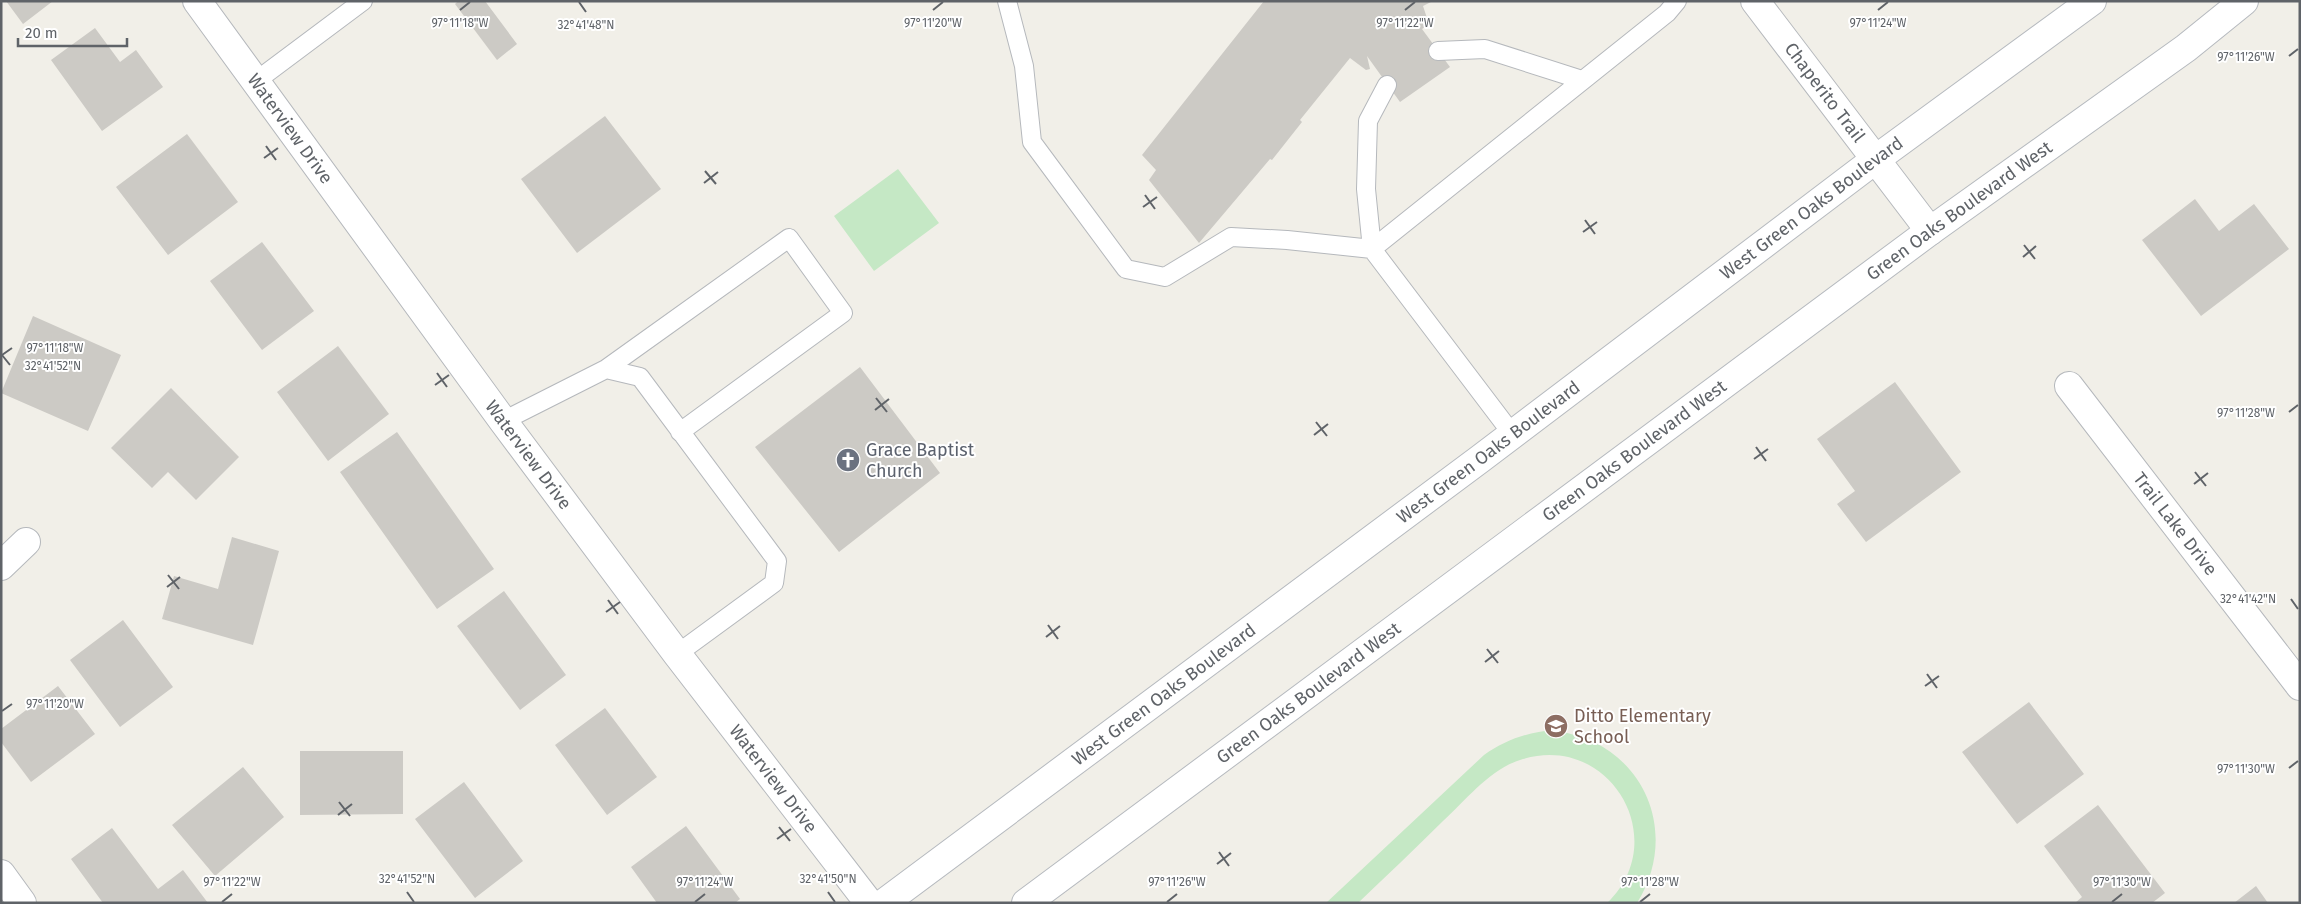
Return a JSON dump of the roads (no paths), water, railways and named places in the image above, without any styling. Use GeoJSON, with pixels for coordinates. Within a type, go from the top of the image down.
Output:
{"type":"FeatureCollection","features":[{"type":"Feature","properties":{"kind":"main road","name":"Waterview Drive"},"geometry":{"type":"LineString","coordinates":[[197,1],[503,421],[677,654],[869,903]]}},
{"type":"Feature","properties":{"kind":"main road","name":"Chaperito Trail"},"geometry":{"type":"LineString","coordinates":[[1755,1],[1930,231]]}},
{"type":"Feature","properties":{"kind":"main road","name":"West Green Oaks Boulevard"},"geometry":{"type":"LineString","coordinates":[[884,903],[1512,434],[1876,159],[2092,1]]}},
{"type":"Feature","properties":{"kind":"main road","name":"Green Oaks Boulevard West"},"geometry":{"type":"LineString","coordinates":[[1026,903],[1930,231],[2186,48],[2244,1]]}},
{"type":"Feature","properties":{"kind":"main road","name":"Trail Lake Drive"},"geometry":{"type":"LineString","coordinates":[[2069,386],[2300,686]]}},
{"type":"Feature","properties":{"kind":"main road"},"geometry":{"type":"LineString","coordinates":[[1,566],[26,542]]}},
{"type":"Feature","properties":{"kind":"main road"},"geometry":{"type":"LineString","coordinates":[[1,874],[22,903]]}},
{"type":"Feature","properties":{"kind":"lane"},"geometry":{"type":"LineString","coordinates":[[256,81],[362,1]]}},
{"type":"Feature","properties":{"kind":"lane"},"geometry":{"type":"LineString","coordinates":[[1007,1],[1024,66],[1032,142],[1126,269],[1165,277],[1232,238],[1287,240],[1372,249],[1667,13],[1677,1]]}},
{"type":"Feature","properties":{"kind":"lane"},"geometry":{"type":"LineString","coordinates":[[1438,52],[1484,49],[1582,80]]}},
{"type":"Feature","properties":{"kind":"lane"},"geometry":{"type":"LineString","coordinates":[[1387,85],[1368,121],[1366,189],[1372,249],[1512,434]]}},
{"type":"Feature","properties":{"kind":"lane"},"geometry":{"type":"LineString","coordinates":[[503,421],[606,369],[789,238],[843,313],[680,432]]}},
{"type":"Feature","properties":{"kind":"lane"},"geometry":{"type":"LineString","coordinates":[[606,369],[640,377],[777,562],[774,583],[677,654]]}},
{"type":"Feature","properties":{"kind":"place","name":"Grace Baptist Church"},"geometry":{"type":"Point","coordinates":[848,460]}},
{"type":"Feature","properties":{"kind":"place","name":"Ditto Elementary School"},"geometry":{"type":"Point","coordinates":[1556,726]}}]}
